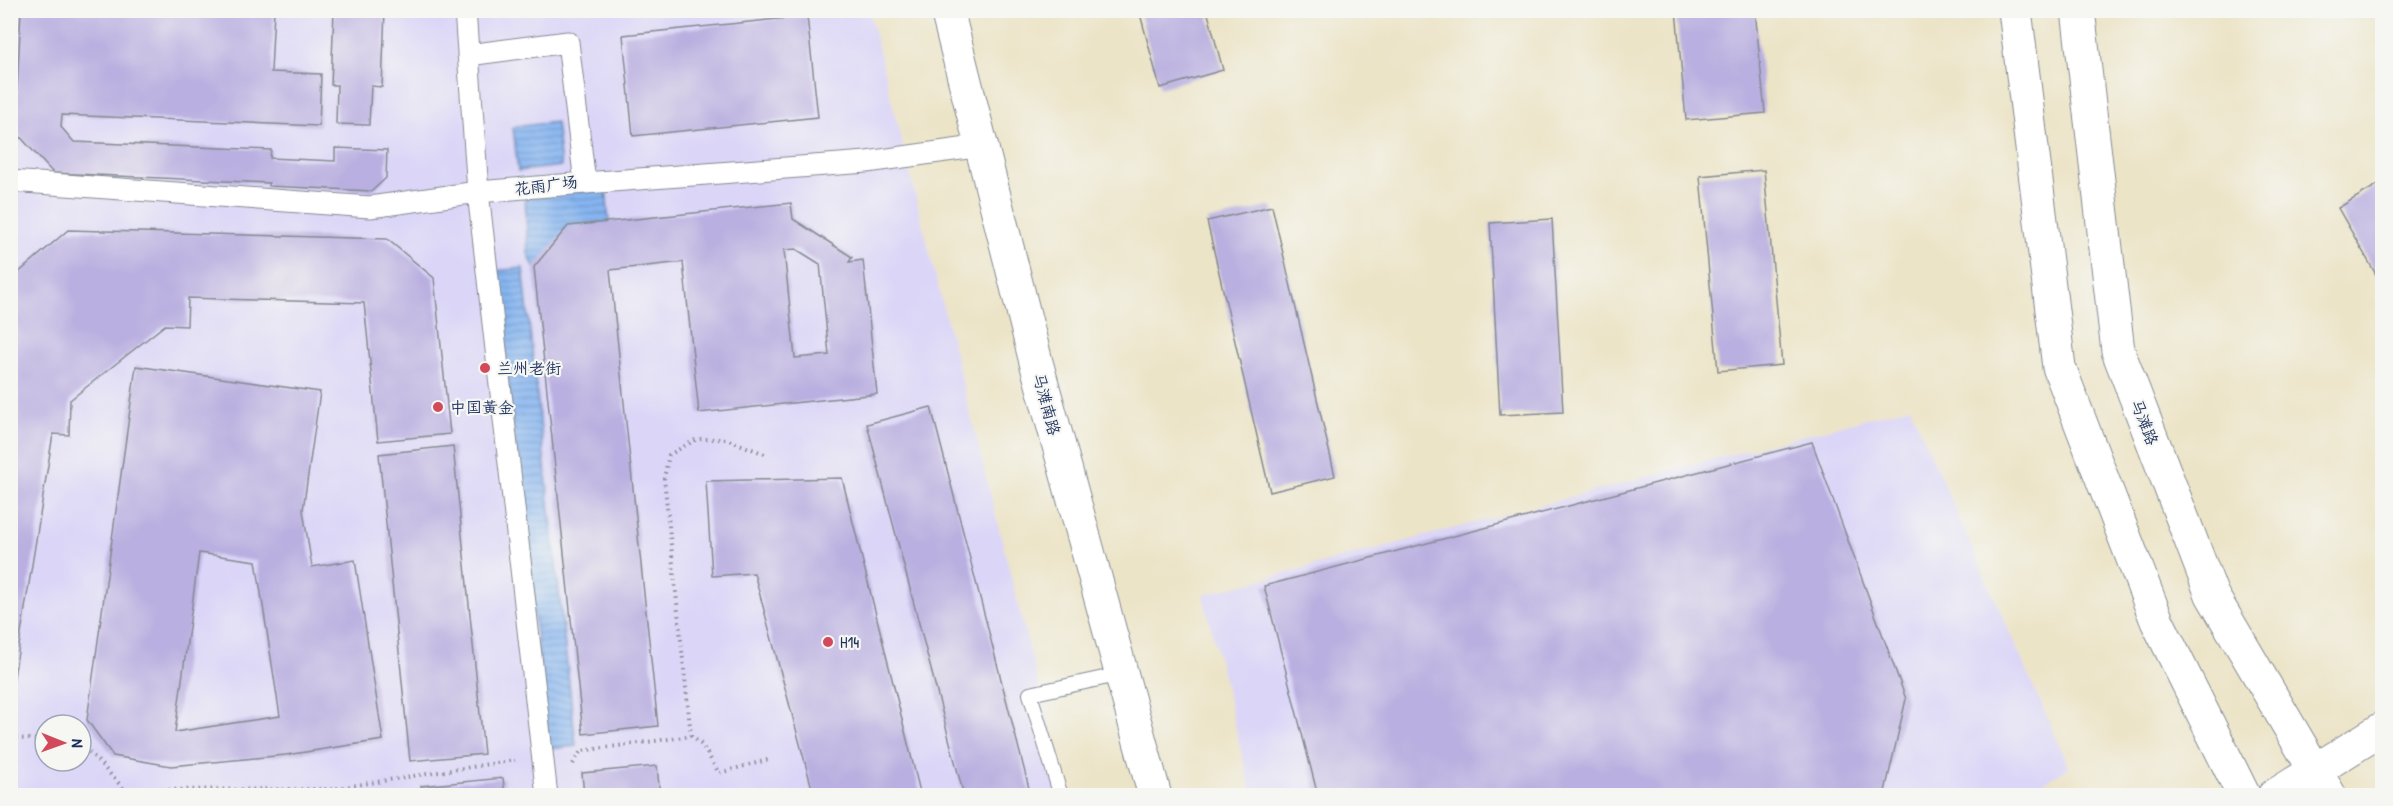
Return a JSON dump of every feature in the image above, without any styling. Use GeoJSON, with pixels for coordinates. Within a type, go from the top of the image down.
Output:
{"type":"FeatureCollection","features":[{"type":"Feature","properties":{"kind":"main road","name":"马滩南路"},"geometry":{"type":"LineString","coordinates":[[947,10],[1036,362],[1155,795]]}},
{"type":"Feature","properties":{"kind":"main road"},"geometry":{"type":"LineString","coordinates":[[2015,10],[2059,367],[2157,621],[2244,795]]}},
{"type":"Feature","properties":{"kind":"main road","name":"马滩路"},"geometry":{"type":"LineString","coordinates":[[2078,10],[2118,351],[2211,595],[2322,783]]}},
{"type":"Feature","properties":{"kind":"main road"},"geometry":{"type":"LineString","coordinates":[[2274,795],[2322,783],[2382,729]]}},
{"type":"Feature","properties":{"kind":"street"},"geometry":{"type":"LineString","coordinates":[[465,10],[478,192],[547,795]]}},
{"type":"Feature","properties":{"kind":"street","name":"花雨广场"},"geometry":{"type":"LineString","coordinates":[[10,181],[370,207],[478,192],[585,183],[568,42],[468,55]]}},
{"type":"Feature","properties":{"kind":"street"},"geometry":{"type":"LineString","coordinates":[[585,183],[867,162],[982,146]]}},
{"type":"Feature","properties":{"kind":"lane"},"geometry":{"type":"LineString","coordinates":[[1061,795],[1030,694],[1122,674]]}},
{"type":"Feature","properties":{"kind":"path"},"geometry":{"type":"LineString","coordinates":[[765,454],[726,439],[698,439],[669,455],[664,478],[691,736],[702,745],[718,773],[771,759]]}},
{"type":"Feature","properties":{"kind":"path"},"geometry":{"type":"LineString","coordinates":[[93,756],[125,790],[332,789],[514,759],[544,772],[573,765],[581,751],[691,736]]}},
{"type":"Feature","properties":{"kind":"path"},"geometry":{"type":"LineString","coordinates":[[10,738],[33,739]]}},
{"type":"Feature","properties":{"kind":"shaded area","name":"兰州老街"},"geometry":{"type":"Polygon","coordinates":[[[10,11],[869,11],[1066,795],[11,795],[10,11]]]}},
{"type":"Feature","properties":{"kind":"shaded area"},"geometry":{"type":"Polygon","coordinates":[[[1910,407],[2069,767],[2023,796],[1252,795],[1203,595],[1910,407]]]}},
{"type":"Feature","properties":{"kind":"water"},"geometry":{"type":"Polygon","coordinates":[[[556,122],[561,166],[518,171],[513,127],[556,122]]]}},
{"type":"Feature","properties":{"kind":"water"},"geometry":{"type":"Polygon","coordinates":[[[606,188],[609,223],[534,267],[528,253],[525,196],[606,188]]]}},
{"type":"Feature","properties":{"kind":"water"},"geometry":{"type":"Polygon","coordinates":[[[523,268],[576,746],[549,749],[496,271],[523,268]]]}},
{"type":"Feature","properties":{"kind":"building"},"geometry":{"type":"Polygon","coordinates":[[[21,10],[274,10],[271,72],[321,74],[319,126],[62,115],[61,127],[74,142],[271,150],[270,158],[335,161],[335,148],[387,150],[386,178],[372,191],[269,186],[269,183],[53,173],[15,131],[21,10]]]}},
{"type":"Feature","properties":{"kind":"building"},"geometry":{"type":"Polygon","coordinates":[[[334,10],[385,10],[382,87],[371,86],[369,125],[336,124],[337,85],[331,85],[334,10]]]}},
{"type":"Feature","properties":{"kind":"building"},"geometry":{"type":"Polygon","coordinates":[[[1139,10],[1207,10],[1223,70],[1160,88],[1139,10]]]}},
{"type":"Feature","properties":{"kind":"building"},"geometry":{"type":"Polygon","coordinates":[[[1676,10],[1755,10],[1765,113],[1686,120],[1676,10]]]}},
{"type":"Feature","properties":{"kind":"building"},"geometry":{"type":"Polygon","coordinates":[[[807,16],[818,117],[633,136],[623,35],[807,16]]]}},
{"type":"Feature","properties":{"kind":"building"},"geometry":{"type":"Polygon","coordinates":[[[1764,170],[1782,365],[1718,371],[1700,176],[1764,170]]]}},
{"type":"Feature","properties":{"kind":"building"},"geometry":{"type":"Polygon","coordinates":[[[2382,182],[2382,285],[2338,208],[2382,182]]]}},
{"type":"Feature","properties":{"kind":"building"},"geometry":{"type":"Polygon","coordinates":[[[791,203],[793,219],[852,257],[849,262],[863,260],[877,394],[699,413],[683,262],[610,270],[658,726],[583,734],[534,267],[568,226],[791,203]],[[796,249],[784,250],[795,358],[829,355],[820,264],[796,249]]]}},
{"type":"Feature","properties":{"kind":"building"},"geometry":{"type":"Polygon","coordinates":[[[1272,206],[1335,476],[1270,492],[1207,221],[1272,206]]]}},
{"type":"Feature","properties":{"kind":"building"},"geometry":{"type":"Polygon","coordinates":[[[1552,219],[1563,412],[1500,415],[1490,223],[1552,219]]]}},
{"type":"Feature","properties":{"kind":"building"},"geometry":{"type":"Polygon","coordinates":[[[68,230],[387,239],[434,278],[450,434],[378,441],[364,303],[188,298],[187,326],[165,325],[70,400],[69,435],[53,434],[10,702],[10,280],[68,230]]]}},
{"type":"Feature","properties":{"kind":"building"},"geometry":{"type":"Polygon","coordinates":[[[136,366],[320,392],[303,510],[312,567],[355,560],[383,740],[286,755],[171,766],[113,756],[93,728],[93,713],[88,713],[136,366]],[[199,553],[175,732],[280,716],[256,561],[199,553]]]}},
{"type":"Feature","properties":{"kind":"building"},"geometry":{"type":"Polygon","coordinates":[[[931,407],[1031,796],[964,796],[867,424],[931,407]]]}},
{"type":"Feature","properties":{"kind":"building"},"geometry":{"type":"Polygon","coordinates":[[[1812,442],[1906,699],[1884,796],[1318,796],[1264,586],[1812,442]]]}},
{"type":"Feature","properties":{"kind":"building"},"geometry":{"type":"Polygon","coordinates":[[[453,446],[484,754],[410,761],[379,454],[453,446]]]}},
{"type":"Feature","properties":{"kind":"building","name":"H14"},"geometry":{"type":"Polygon","coordinates":[[[842,478],[921,796],[814,796],[754,573],[712,576],[706,481],[842,478]]]}},
{"type":"Feature","properties":{"kind":"building"},"geometry":{"type":"Polygon","coordinates":[[[657,766],[660,796],[584,796],[582,773],[657,766]]]}},
{"type":"Feature","properties":{"kind":"building"},"geometry":{"type":"Polygon","coordinates":[[[503,778],[505,796],[422,796],[421,786],[503,778]]]}},
{"type":"Feature","properties":{"kind":"place","name":"兰州老街"},"geometry":{"type":"Point","coordinates":[485,368]}},
{"type":"Feature","properties":{"kind":"place","name":"中国黄金"},"geometry":{"type":"Point","coordinates":[438,407]}},
{"type":"Feature","properties":{"kind":"place","name":"H14"},"geometry":{"type":"Point","coordinates":[828,642]}}]}
